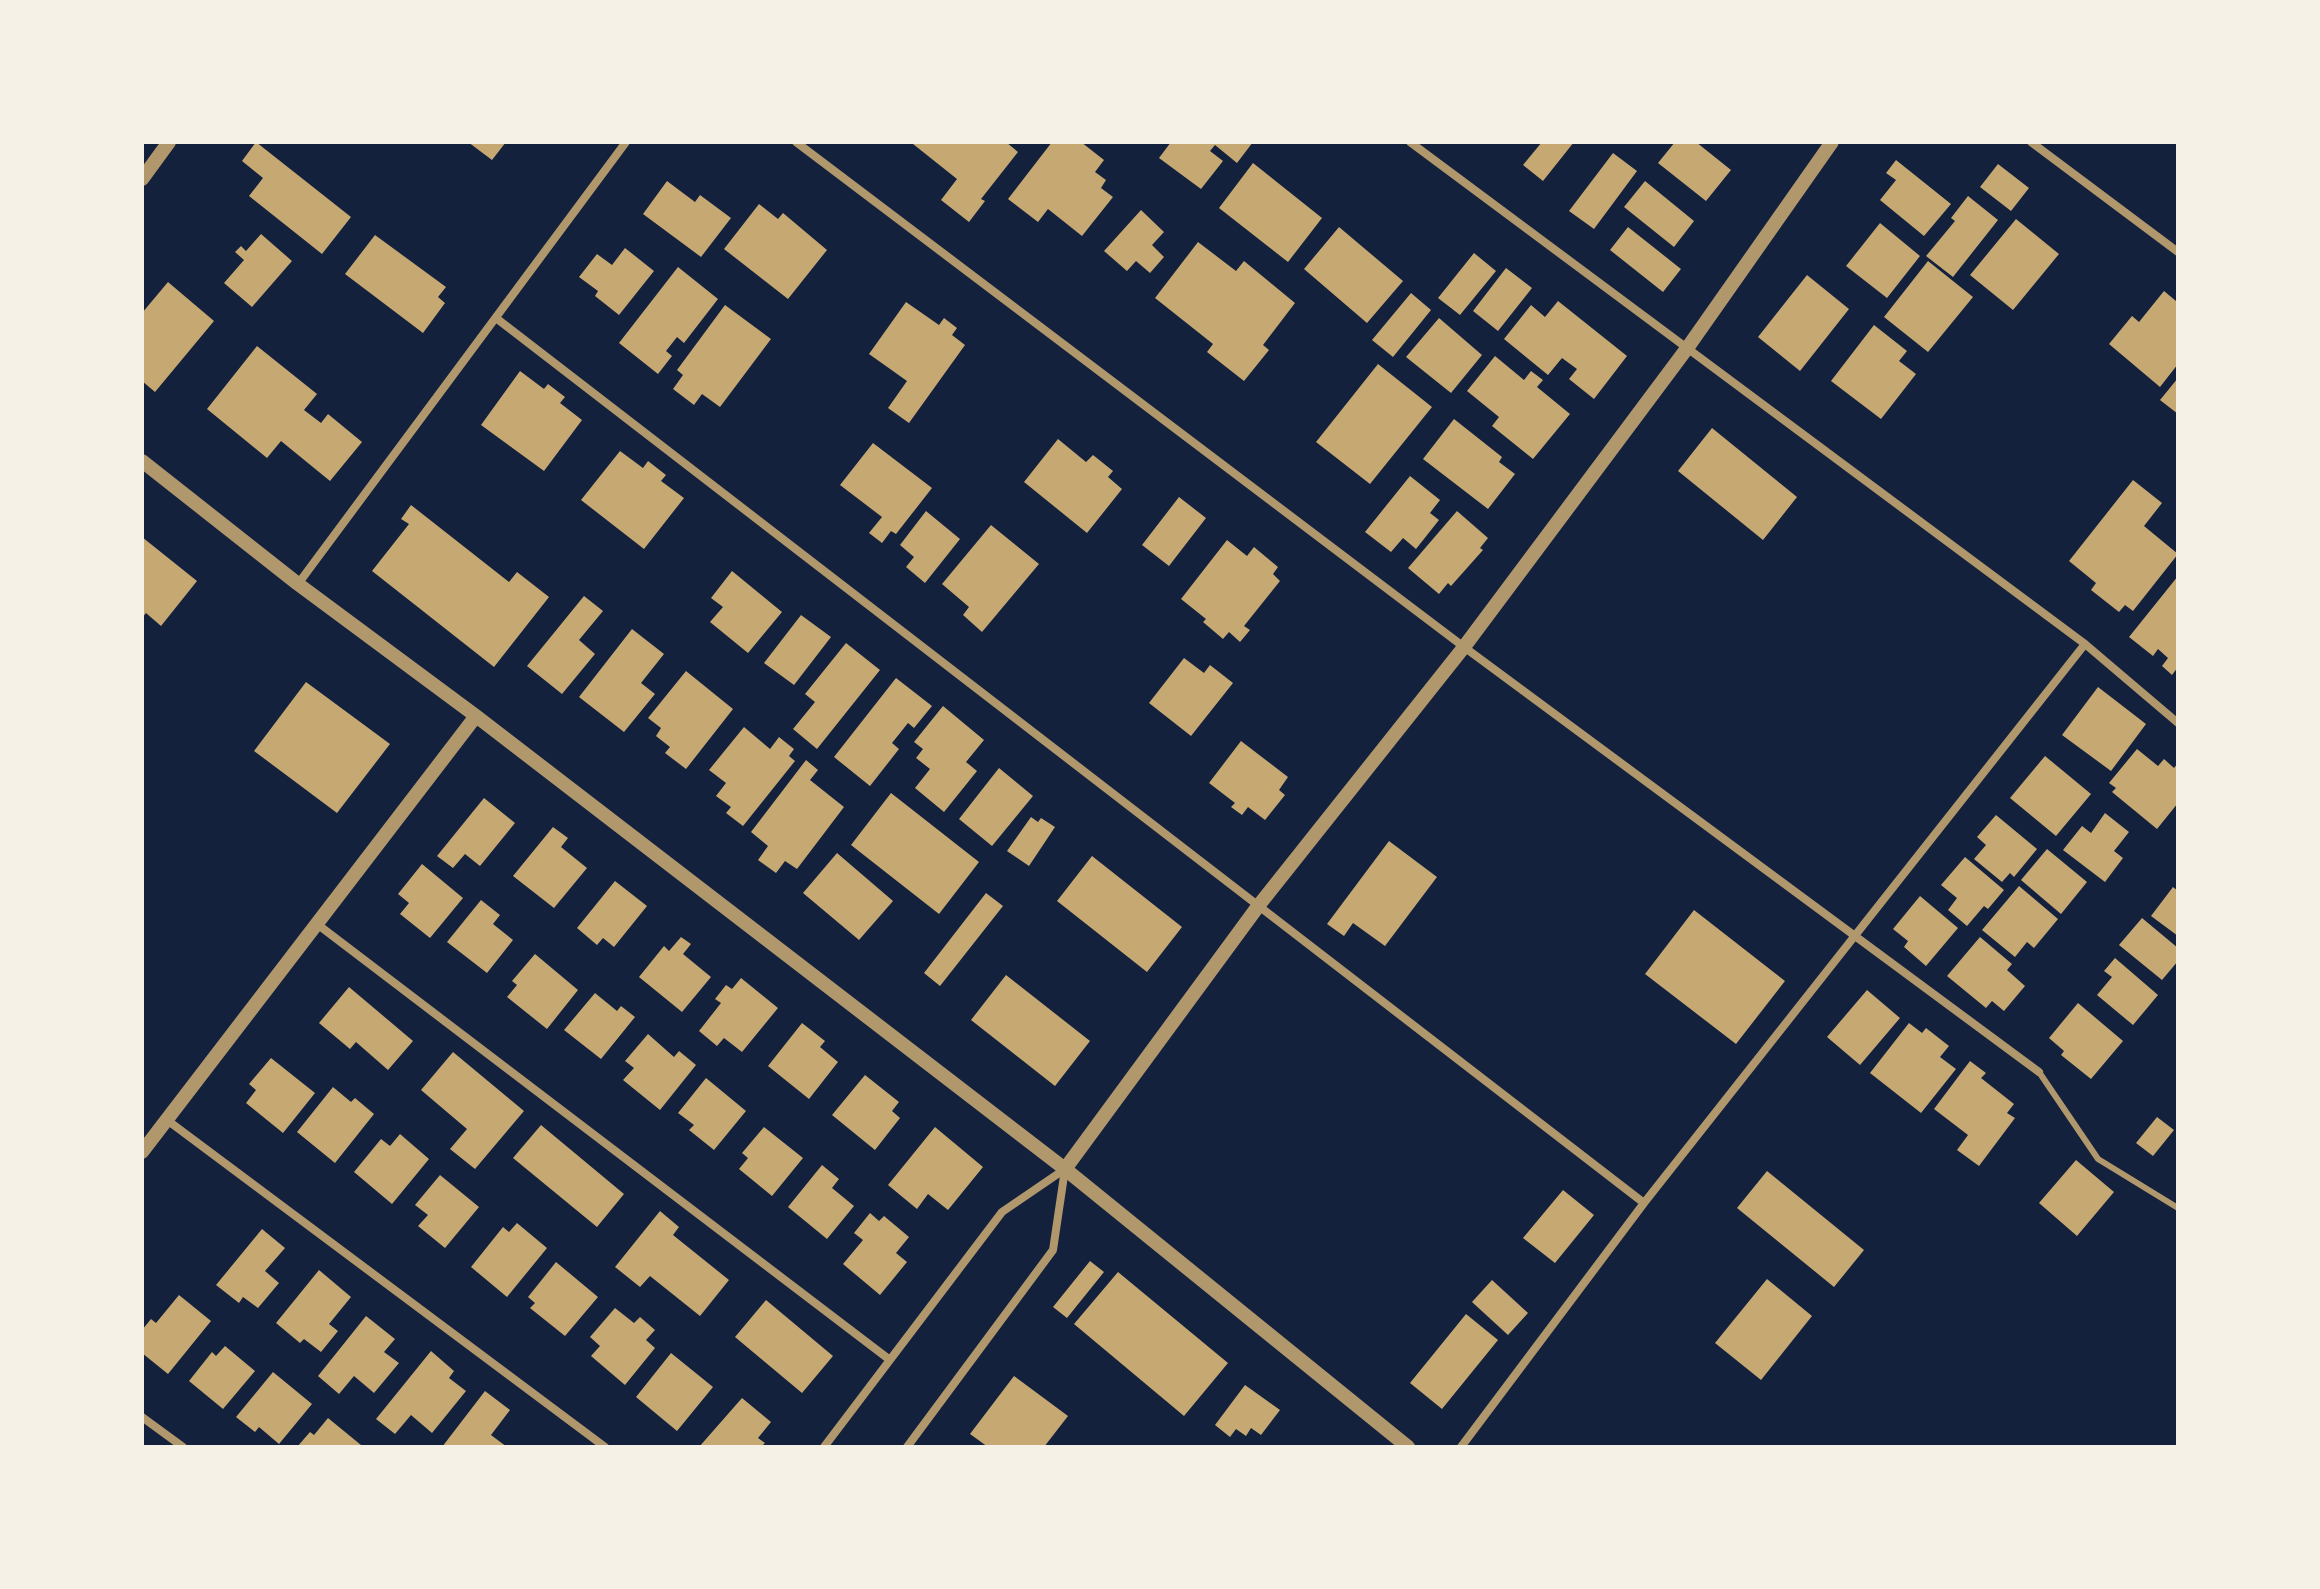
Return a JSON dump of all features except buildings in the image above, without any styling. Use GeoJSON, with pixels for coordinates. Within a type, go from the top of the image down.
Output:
{"type":"FeatureCollection","features":[{"type":"Feature","properties":{"kind":"street"},"geometry":{"type":"LineString","coordinates":[[142,179],[169,142]]}},
{"type":"Feature","properties":{"kind":"street"},"geometry":{"type":"LineString","coordinates":[[298,584],[626,142]]}},
{"type":"Feature","properties":{"kind":"street"},"geometry":{"type":"LineString","coordinates":[[796,142],[1464,647],[2039,1072]]}},
{"type":"Feature","properties":{"kind":"street"},"geometry":{"type":"LineString","coordinates":[[1410,142],[2085,644],[2178,723]]}},
{"type":"Feature","properties":{"kind":"street"},"geometry":{"type":"LineString","coordinates":[[824,1447],[1002,1212],[1065,1169],[1259,905],[1464,647],[1688,347],[1832,142]]}},
{"type":"Feature","properties":{"kind":"street"},"geometry":{"type":"LineString","coordinates":[[2031,142],[2178,252]]}},
{"type":"Feature","properties":{"kind":"street"},"geometry":{"type":"LineString","coordinates":[[496,318],[1644,1203]]}},
{"type":"Feature","properties":{"kind":"street"},"geometry":{"type":"LineString","coordinates":[[142,461],[298,584],[476,716],[1065,1169],[1408,1447]]}},
{"type":"Feature","properties":{"kind":"street"},"geometry":{"type":"LineString","coordinates":[[1461,1447],[1644,1203],[2085,644]]}},
{"type":"Feature","properties":{"kind":"street"},"geometry":{"type":"LineString","coordinates":[[142,1152],[476,716]]}},
{"type":"Feature","properties":{"kind":"street"},"geometry":{"type":"LineString","coordinates":[[317,924],[890,1360]]}},
{"type":"Feature","properties":{"kind":"street"},"geometry":{"type":"LineString","coordinates":[[167,1120],[605,1447]]}},
{"type":"Feature","properties":{"kind":"street"},"geometry":{"type":"LineString","coordinates":[[907,1447],[1053,1250],[1065,1169]]}},
{"type":"Feature","properties":{"kind":"street"},"geometry":{"type":"LineString","coordinates":[[142,1417],[183,1447]]}},
{"type":"Feature","properties":{"kind":"lane"},"geometry":{"type":"LineString","coordinates":[[2039,1072],[2098,1159],[2178,1208]]}}]}
